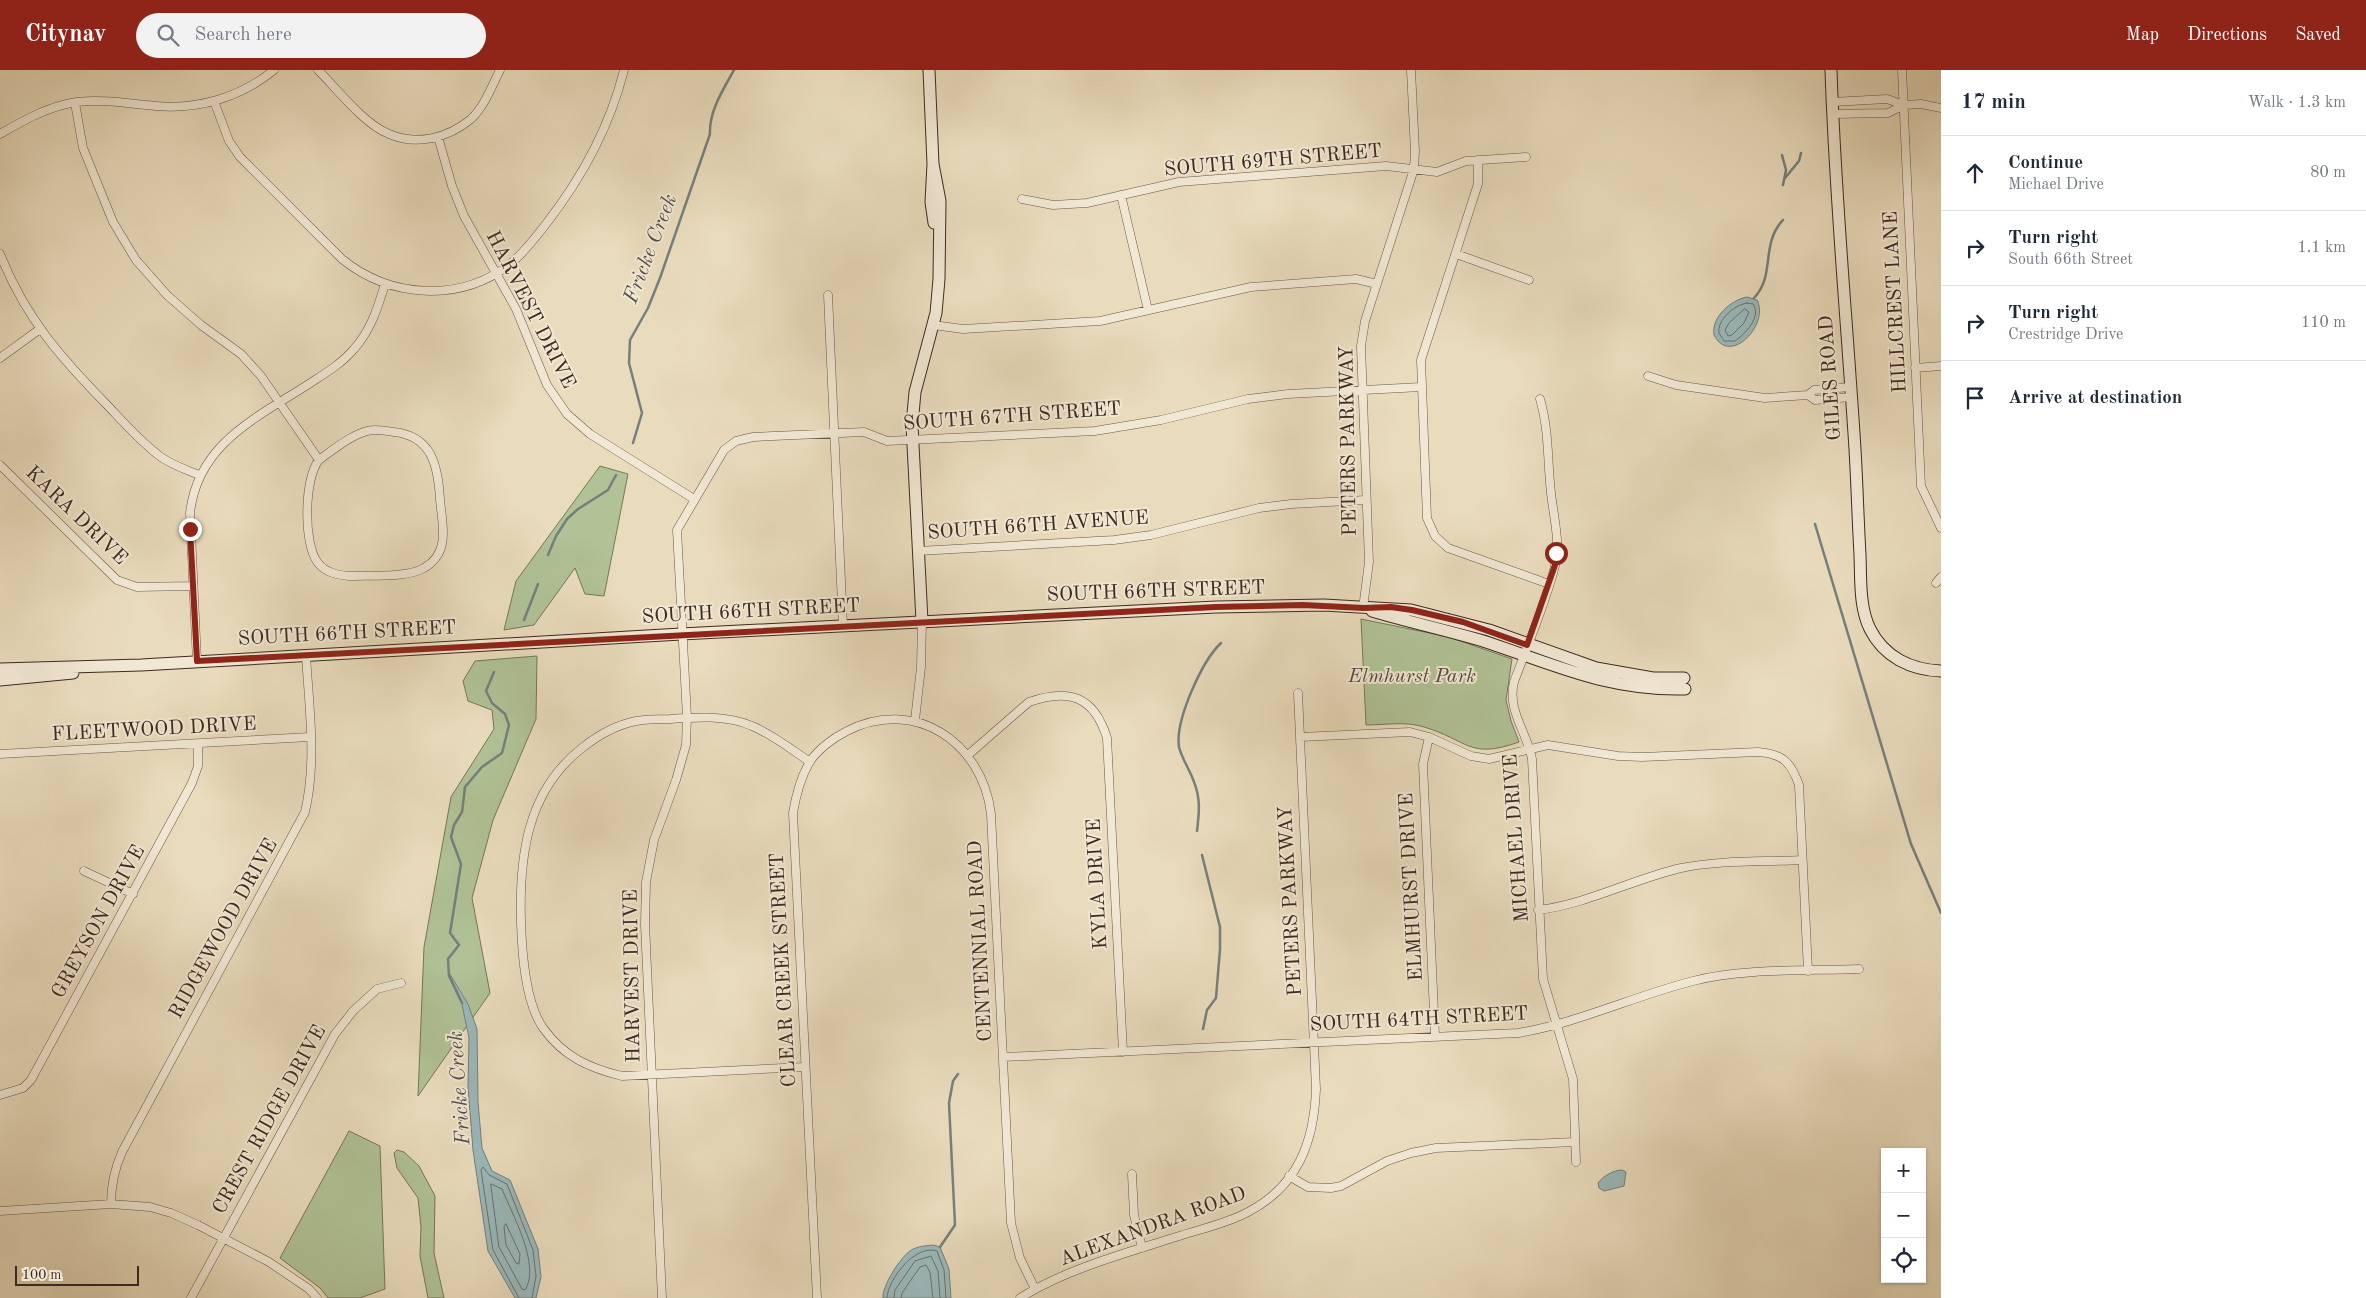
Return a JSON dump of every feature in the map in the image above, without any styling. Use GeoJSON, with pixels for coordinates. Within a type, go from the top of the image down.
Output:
{"type":"FeatureCollection","features":[{"type":"Feature","properties":{"kind":"street"},"geometry":{"type":"LineString","coordinates":[[0,134],[42,112],[75,103],[115,100],[176,107],[214,102],[243,90],[274,70]]}},
{"type":"Feature","properties":{"kind":"street"},"geometry":{"type":"LineString","coordinates":[[318,70],[369,121],[388,134],[408,139],[438,137],[455,130],[472,118],[485,100],[500,70]]}},
{"type":"Feature","properties":{"kind":"street"},"geometry":{"type":"LineString","coordinates":[[214,102],[229,141],[240,157],[342,259],[361,273],[385,284],[422,291],[440,291],[460,288],[496,273],[511,263],[533,241],[566,198],[596,146],[620,86],[624,70]]}},
{"type":"Feature","properties":{"kind":"street"},"geometry":{"type":"LineString","coordinates":[[915,720],[921,667],[922,622],[912,440],[915,392],[933,325],[939,279],[940,201],[934,164],[929,70]]}},
{"type":"Feature","properties":{"kind":"street","name":"PETERS PARKWAY"},"geometry":{"type":"LineString","coordinates":[[1364,608],[1369,562],[1361,346],[1365,321],[1414,169],[1416,151],[1411,70]]}},
{"type":"Feature","properties":{"kind":"street","name":"GILES ROAD"},"geometry":{"type":"LineString","coordinates":[[1831,70],[1865,612],[1869,628],[1878,643],[1892,656],[1907,665],[1925,670],[1941,671]]}},
{"type":"Feature","properties":{"kind":"street","name":"HILLCREST LANE"},"geometry":{"type":"LineString","coordinates":[[1902,70],[1921,486],[1941,528]]}},
{"type":"Feature","properties":{"kind":"street"},"geometry":{"type":"LineString","coordinates":[[1832,108],[1887,100],[1904,105],[1921,104],[1941,108]]}},
{"type":"Feature","properties":{"kind":"street"},"geometry":{"type":"LineString","coordinates":[[75,103],[83,148],[113,222],[136,260],[167,295],[201,325],[241,354],[261,376],[319,460]]}},
{"type":"Feature","properties":{"kind":"street"},"geometry":{"type":"LineString","coordinates":[[1832,108],[1888,113],[1904,105]]}},
{"type":"Feature","properties":{"kind":"street","name":"HARVEST DRIVE"},"geometry":{"type":"LineString","coordinates":[[438,137],[452,186],[464,216],[516,309],[547,385],[567,414],[590,434],[694,499],[677,530],[687,717],[686,745],[676,780],[654,840],[646,882],[644,924],[662,1298]]}},
{"type":"Feature","properties":{"kind":"street","name":"SOUTH 69TH STREET"},"geometry":{"type":"LineString","coordinates":[[1022,199],[1054,206],[1087,203],[1179,182],[1386,166],[1442,171],[1466,161],[1526,157]]}},
{"type":"Feature","properties":{"kind":"street"},"geometry":{"type":"LineString","coordinates":[[1478,160],[1478,184],[1421,360],[1427,518],[1435,536],[1454,551],[1549,584]]}},
{"type":"Feature","properties":{"kind":"street"},"geometry":{"type":"LineString","coordinates":[[1121,196],[1148,310]]}},
{"type":"Feature","properties":{"kind":"street"},"geometry":{"type":"LineString","coordinates":[[0,254],[12,284],[40,329],[66,363],[146,445],[163,459],[199,475]]}},
{"type":"Feature","properties":{"kind":"street"},"geometry":{"type":"LineString","coordinates":[[1456,254],[1530,280]]}},
{"type":"Feature","properties":{"kind":"street"},"geometry":{"type":"LineString","coordinates":[[933,325],[963,329],[1100,321],[1251,288],[1356,279],[1377,284]]}},
{"type":"Feature","properties":{"kind":"street"},"geometry":{"type":"LineString","coordinates":[[197,661],[190,513],[191,500],[199,475],[222,444],[240,429],[338,364],[354,349],[372,322],[385,284]]}},
{"type":"Feature","properties":{"kind":"street"},"geometry":{"type":"LineString","coordinates":[[828,295],[842,626]]}},
{"type":"Feature","properties":{"kind":"street"},"geometry":{"type":"LineString","coordinates":[[0,358],[40,329]]}},
{"type":"Feature","properties":{"kind":"street"},"geometry":{"type":"LineString","coordinates":[[1915,368],[1941,366]]}},
{"type":"Feature","properties":{"kind":"street"},"geometry":{"type":"LineString","coordinates":[[1648,376],[1676,385],[1765,398],[1808,395],[1814,390],[1850,392]]}},
{"type":"Feature","properties":{"kind":"street","name":"SOUTH 67TH STREET"},"geometry":{"type":"LineString","coordinates":[[694,499],[724,450],[736,441],[754,437],[864,432],[887,441],[1095,432],[1161,420],[1248,399],[1288,394],[1421,387]]}},
{"type":"Feature","properties":{"kind":"street","name":"MICHAEL DRIVE"},"geometry":{"type":"LineString","coordinates":[[1540,399],[1547,420],[1552,501],[1557,535],[1555,565],[1514,682],[1512,697],[1515,717],[1530,748],[1533,774],[1538,910],[1543,979],[1573,1079],[1576,1162]]}},
{"type":"Feature","properties":{"kind":"street"},"geometry":{"type":"LineString","coordinates":[[374,430],[414,436],[430,453],[439,477],[443,533],[442,545],[437,556],[424,569],[414,572],[349,576],[338,575],[319,564],[309,542],[309,483],[312,472],[319,460],[354,438],[374,430]]}},
{"type":"Feature","properties":{"kind":"street","name":"KARA DRIVE"},"geometry":{"type":"LineString","coordinates":[[1,467],[117,580],[137,587],[192,586]]}},
{"type":"Feature","properties":{"kind":"street","name":"SOUTH 66TH AVENUE"},"geometry":{"type":"LineString","coordinates":[[918,551],[1114,540],[1151,535],[1259,508],[1292,504],[1366,500]]}},
{"type":"Feature","properties":{"kind":"street","name":"SOUTH 66TH STREET"},"geometry":{"type":"LineString","coordinates":[[0,680],[197,661],[1242,606],[1324,605],[1364,608],[1525,650],[1599,681],[1642,688],[1684,684]]}},
{"type":"Feature","properties":{"kind":"street","name":"RIDGEWOOD DRIVE"},"geometry":{"type":"LineString","coordinates":[[111,1204],[111,1187],[115,1169],[122,1152],[305,812],[311,787],[306,655]]}},
{"type":"Feature","properties":{"kind":"street","name":"SOUTH 66TH STREET"},"geometry":{"type":"LineString","coordinates":[[0,669],[141,665]]}},
{"type":"Feature","properties":{"kind":"street","name":"PETERS PARKWAY"},"geometry":{"type":"LineString","coordinates":[[1289,1176],[1301,1160],[1313,1129],[1316,1089],[1298,693]]}},
{"type":"Feature","properties":{"kind":"street","name":"KYLA DRIVE"},"geometry":{"type":"LineString","coordinates":[[968,755],[1029,702],[1041,698],[1065,694],[1077,697],[1089,705],[1098,716],[1107,738],[1123,1052]]}},
{"type":"Feature","properties":{"kind":"street"},"geometry":{"type":"LineString","coordinates":[[805,1067],[622,1076],[594,1069],[567,1053],[543,1028],[530,1000],[522,941],[520,893],[526,836],[539,797],[566,760],[598,735],[635,721],[687,717],[720,718],[752,726],[810,762]]}},
{"type":"Feature","properties":{"kind":"street","name":"CLEAR CREEK STREET"},"geometry":{"type":"LineString","coordinates":[[817,1298],[793,813],[797,789],[810,762],[823,748],[840,735],[862,724],[886,720],[915,720]]}},
{"type":"Feature","properties":{"kind":"street","name":"CENTENNIAL ROAD"},"geometry":{"type":"LineString","coordinates":[[915,720],[944,734],[968,755],[984,782],[991,814],[1011,1223],[1020,1258],[1035,1289]]}},
{"type":"Feature","properties":{"kind":"street"},"geometry":{"type":"LineString","coordinates":[[1300,737],[1402,732],[1429,736],[1479,758],[1500,757],[1530,748],[1558,746],[1618,756],[1642,757],[1758,752],[1772,753],[1781,757],[1793,768],[1799,785],[1808,971]]}},
{"type":"Feature","properties":{"kind":"street","name":"ELMHURST DRIVE"},"geometry":{"type":"LineString","coordinates":[[1429,736],[1423,764],[1434,1036]]}},
{"type":"Feature","properties":{"kind":"street","name":"FLEETWOOD DRIVE"},"geometry":{"type":"LineString","coordinates":[[0,754],[310,737]]}},
{"type":"Feature","properties":{"kind":"street","name":"GREYSON DRIVE"},"geometry":{"type":"LineString","coordinates":[[0,1095],[23,1088],[31,1080],[192,784],[198,766],[198,744]]}},
{"type":"Feature","properties":{"kind":"street"},"geometry":{"type":"LineString","coordinates":[[1538,910],[1563,906],[1680,868],[1706,864],[1802,860]]}},
{"type":"Feature","properties":{"kind":"street"},"geometry":{"type":"LineString","coordinates":[[84,871],[133,894]]}},
{"type":"Feature","properties":{"kind":"street","name":"SOUTH 64TH STREET"},"geometry":{"type":"LineString","coordinates":[[1003,1057],[1518,1033],[1555,1024],[1694,981],[1731,975],[1859,969]]}},
{"type":"Feature","properties":{"kind":"street","name":"CREST RIDGE DRIVE"},"geometry":{"type":"LineString","coordinates":[[191,1298],[335,1034],[353,1011],[378,989],[401,983]]}},
{"type":"Feature","properties":{"kind":"street"},"geometry":{"type":"LineString","coordinates":[[1289,1176],[1308,1187],[1331,1188],[1346,1184],[1388,1162],[1436,1148],[1575,1142]]}},
{"type":"Feature","properties":{"kind":"street"},"geometry":{"type":"LineString","coordinates":[[1132,1174],[1134,1215],[1142,1248]]}},
{"type":"Feature","properties":{"kind":"street","name":"ALEXANDRA ROAD"},"geometry":{"type":"LineString","coordinates":[[1020,1298],[1035,1289],[1142,1248],[1248,1212],[1269,1197],[1289,1176]]}},
{"type":"Feature","properties":{"kind":"street"},"geometry":{"type":"LineString","coordinates":[[0,1211],[111,1204],[150,1207],[171,1213],[224,1238],[291,1276],[316,1298]]}},
{"type":"Feature","properties":{"kind":"green space"},"geometry":{"type":"Polygon","coordinates":[[[600,466],[628,474],[604,596],[585,594],[575,568],[534,625],[504,630],[516,581],[600,466]]]}},
{"type":"Feature","properties":{"kind":"green space","name":"Elmhurst Park"},"geometry":{"type":"Polygon","coordinates":[[[1361,619],[1449,637],[1512,659],[1506,700],[1519,742],[1502,747],[1479,749],[1417,725],[1366,725],[1361,619]]]}},
{"type":"Feature","properties":{"kind":"green space"},"geometry":{"type":"Polygon","coordinates":[[[537,656],[536,719],[493,820],[472,898],[490,993],[418,1096],[424,947],[451,797],[494,729],[492,710],[468,701],[463,681],[475,661],[537,656]]]}},
{"type":"Feature","properties":{"kind":"green space"},"geometry":{"type":"Polygon","coordinates":[[[349,1131],[380,1146],[385,1289],[360,1298],[328,1298],[320,1288],[280,1258],[349,1131]]]}},
{"type":"Feature","properties":{"kind":"green space"},"geometry":{"type":"Polygon","coordinates":[[[397,1150],[404,1152],[419,1166],[435,1196],[434,1253],[444,1298],[428,1298],[420,1256],[421,1227],[418,1198],[397,1168],[394,1153],[397,1150]]]}},
{"type":"Feature","properties":{"kind":"water"},"geometry":{"type":"Polygon","coordinates":[[[1747,297],[1757,300],[1760,310],[1753,330],[1738,344],[1729,346],[1721,344],[1714,335],[1714,328],[1719,316],[1723,310],[1747,297]]]}},
{"type":"Feature","properties":{"kind":"water"},"geometry":{"type":"Polygon","coordinates":[[[448,971],[468,1004],[477,1029],[478,1102],[482,1148],[492,1171],[510,1180],[538,1249],[541,1277],[536,1298],[515,1298],[488,1251],[473,1150],[468,1087],[469,1038],[461,1000],[448,971]]]}},
{"type":"Feature","properties":{"kind":"water"},"geometry":{"type":"Polygon","coordinates":[[[1622,1170],[1626,1172],[1624,1186],[1604,1191],[1599,1188],[1598,1183],[1603,1178],[1612,1172],[1622,1170]]]}},
{"type":"Feature","properties":{"kind":"water"},"geometry":{"type":"Polygon","coordinates":[[[933,1245],[940,1247],[949,1269],[951,1298],[883,1298],[888,1280],[906,1255],[915,1248],[933,1245]]]}},
{"type":"Feature","properties":{"kind":"waterway","name":"Fricke Creek"},"geometry":{"type":"LineString","coordinates":[[633,443],[642,413],[629,363],[630,340],[648,308],[660,278],[710,134],[714,109],[734,70]]}},
{"type":"Feature","properties":{"kind":"waterway"},"geometry":{"type":"LineString","coordinates":[[1785,178],[1799,161],[1801,153]]}},
{"type":"Feature","properties":{"kind":"waterway"},"geometry":{"type":"LineString","coordinates":[[1782,155],[1786,170],[1783,185]]}},
{"type":"Feature","properties":{"kind":"waterway"},"geometry":{"type":"LineString","coordinates":[[1754,298],[1761,289],[1765,279],[1772,239],[1776,229],[1783,220]]}},
{"type":"Feature","properties":{"kind":"waterway","name":"Fricke Creek"},"geometry":{"type":"LineString","coordinates":[[548,555],[556,536],[567,519],[578,509],[608,490],[616,475]]}},
{"type":"Feature","properties":{"kind":"waterway"},"geometry":{"type":"LineString","coordinates":[[1815,524],[1911,844],[1941,913]]}},
{"type":"Feature","properties":{"kind":"waterway","name":"Fricke Creek"},"geometry":{"type":"LineString","coordinates":[[524,620],[538,584]]}},
{"type":"Feature","properties":{"kind":"waterway"},"geometry":{"type":"LineString","coordinates":[[1197,831],[1199,813],[1198,794],[1180,751],[1179,736],[1181,722],[1191,692],[1206,663],[1221,643]]}},
{"type":"Feature","properties":{"kind":"waterway","name":"Fricke Creek"},"geometry":{"type":"LineString","coordinates":[[462,1003],[449,976],[448,959],[459,945],[450,933],[461,864],[451,837],[454,825],[462,812],[465,787],[482,767],[502,753],[509,725],[505,714],[492,703],[486,691],[494,672]]}},
{"type":"Feature","properties":{"kind":"waterway"},"geometry":{"type":"LineString","coordinates":[[1202,855],[1220,927],[1216,998],[1207,1010],[1203,1029]]}},
{"type":"Feature","properties":{"kind":"waterway"},"geometry":{"type":"LineString","coordinates":[[940,1247],[955,1225],[949,1103],[953,1081],[958,1074]]}},
{"type":"Feature","properties":{"kind":"route"},"geometry":{"type":"LineString","coordinates":[[190,529],[197,661],[682,634],[1216,607],[1303,605],[1364,608],[1391,607],[1412,610],[1463,622],[1527,645],[1555,565],[1556,553]]}}]}
